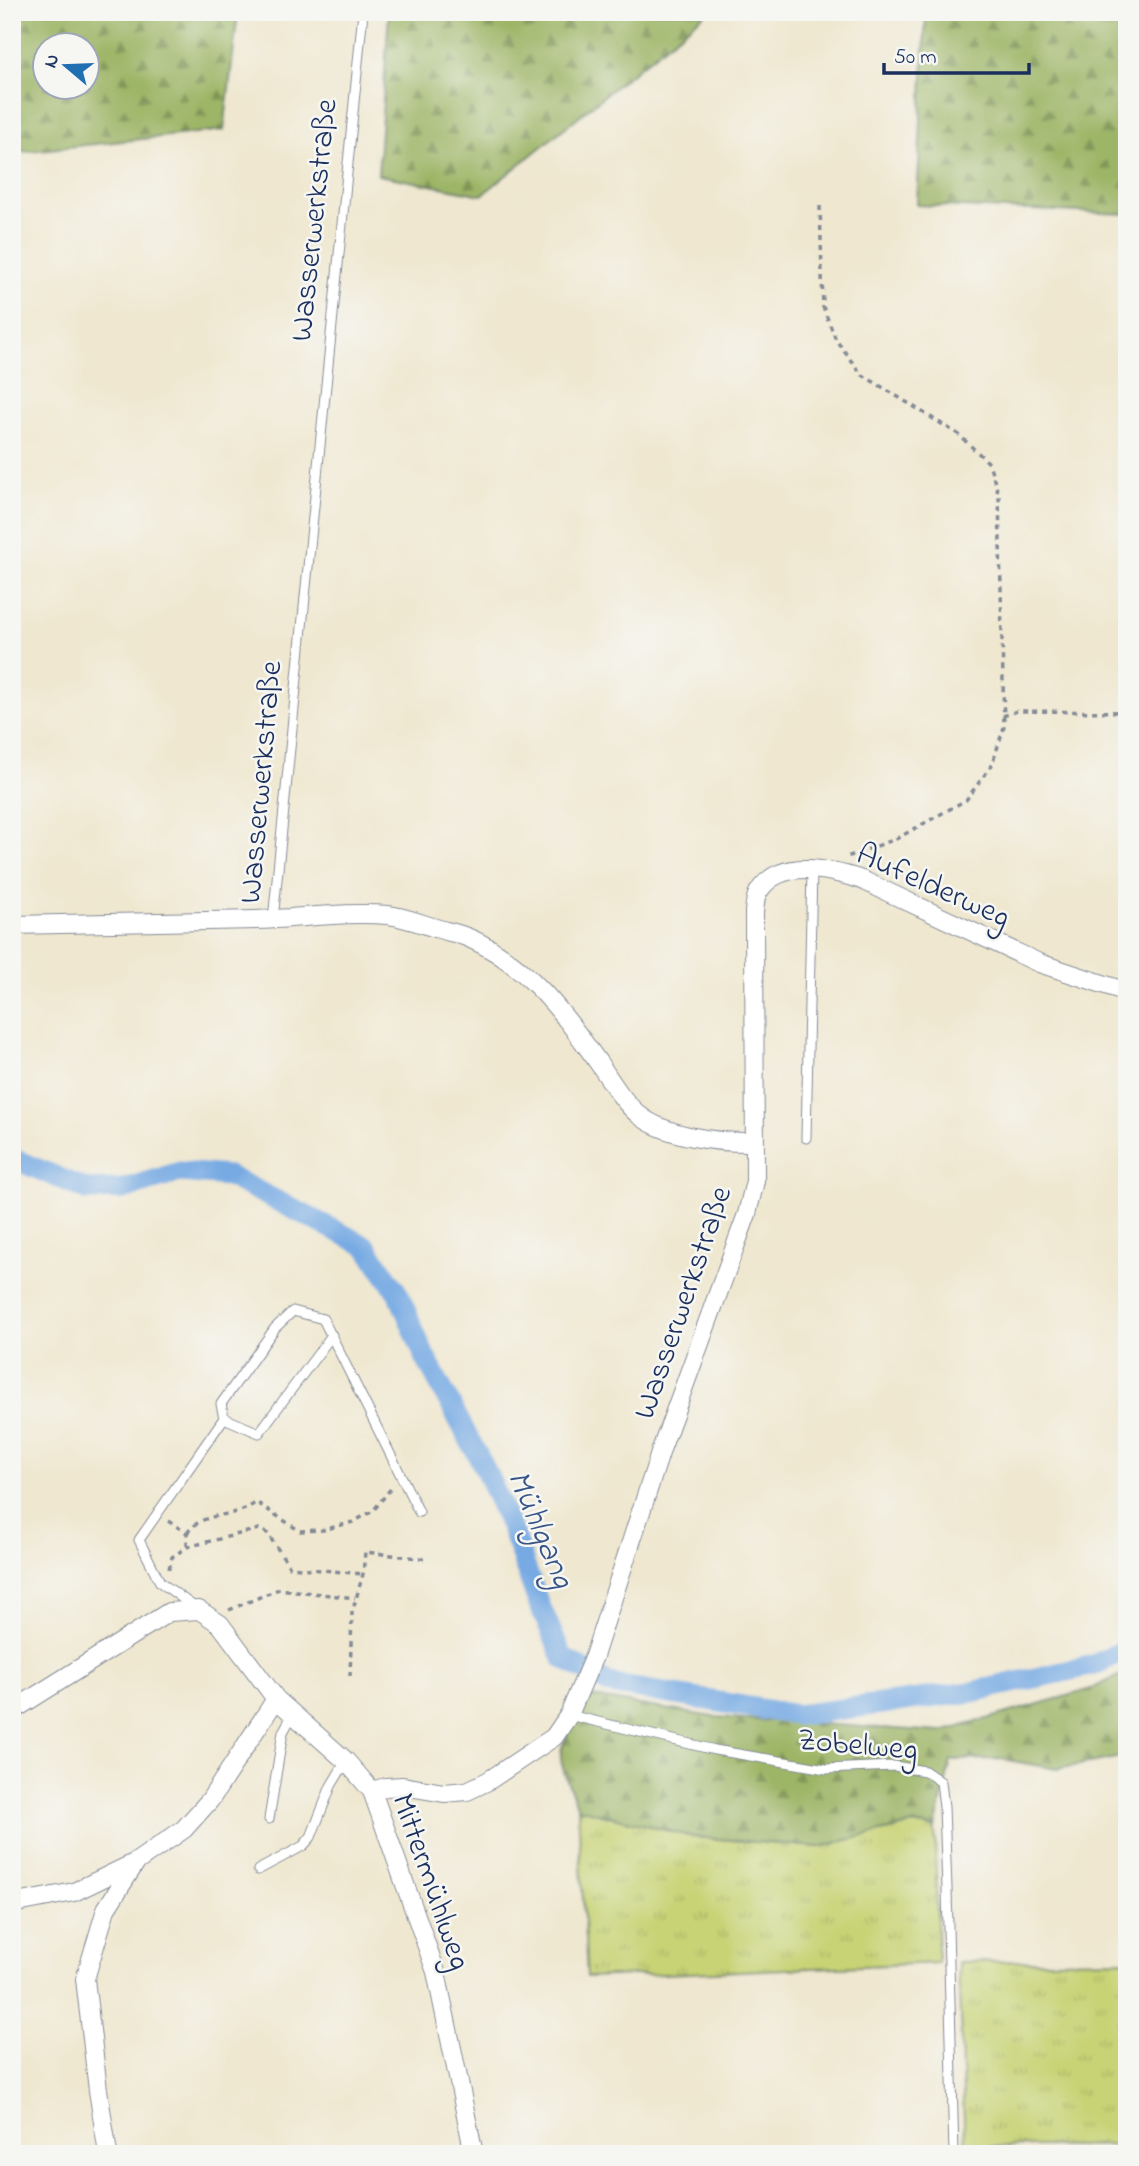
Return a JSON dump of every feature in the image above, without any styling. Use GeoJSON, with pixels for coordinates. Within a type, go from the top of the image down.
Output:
{"type":"FeatureCollection","features":[{"type":"Feature","properties":{"kind":"street","name":"Aufelderweg"},"geometry":{"type":"LineString","coordinates":[[755,1142],[754,912],[758,893],[766,883],[784,872],[834,871],[862,880],[1039,963],[1127,992]]}},
{"type":"Feature","properties":{"kind":"street","name":"Wasserwerkstraße"},"geometry":{"type":"LineString","coordinates":[[272,920],[388,915],[469,938],[522,972],[554,1002],[626,1103],[639,1115],[656,1126],[675,1133],[700,1138],[755,1142],[755,1181],[747,1214],[662,1447],[594,1656],[569,1714],[554,1737],[488,1781],[467,1791],[444,1794],[404,1787],[386,1787],[372,1791]]}},
{"type":"Feature","properties":{"kind":"street"},"geometry":{"type":"LineString","coordinates":[[12,925],[272,920]]}},
{"type":"Feature","properties":{"kind":"street"},"geometry":{"type":"LineString","coordinates":[[12,1711],[169,1612],[205,1614]]}},
{"type":"Feature","properties":{"kind":"street","name":"Mittermühlweg"},"geometry":{"type":"LineString","coordinates":[[205,1614],[220,1623],[276,1699],[346,1761],[372,1791],[436,1972],[474,2154]]}},
{"type":"Feature","properties":{"kind":"street"},"geometry":{"type":"LineString","coordinates":[[12,1903],[74,1892],[136,1861],[184,1829],[210,1800],[276,1699]]}},
{"type":"Feature","properties":{"kind":"street"},"geometry":{"type":"LineString","coordinates":[[108,2154],[85,1979],[106,1909],[136,1861]]}},
{"type":"Feature","properties":{"kind":"lane","name":"Wasserwerkstraße"},"geometry":{"type":"LineString","coordinates":[[272,920],[363,12]]}},
{"type":"Feature","properties":{"kind":"lane"},"geometry":{"type":"LineString","coordinates":[[806,1138],[812,870]]}},
{"type":"Feature","properties":{"kind":"lane","name":"Mittermühlweg"},"geometry":{"type":"LineString","coordinates":[[205,1614],[160,1582],[139,1540],[224,1418],[221,1404],[275,1328],[293,1311],[323,1319],[419,1512]]}},
{"type":"Feature","properties":{"kind":"lane"},"geometry":{"type":"LineString","coordinates":[[224,1418],[259,1433],[332,1335]]}},
{"type":"Feature","properties":{"kind":"lane"},"geometry":{"type":"LineString","coordinates":[[269,1819],[282,1732],[293,1714]]}},
{"type":"Feature","properties":{"kind":"lane","name":"Zobelweg"},"geometry":{"type":"LineString","coordinates":[[569,1714],[716,1750],[826,1769],[894,1766],[925,1770],[941,1782],[950,1971],[954,2154]]}},
{"type":"Feature","properties":{"kind":"lane"},"geometry":{"type":"LineString","coordinates":[[258,1870],[303,1846],[311,1837],[331,1786],[346,1761]]}},
{"type":"Feature","properties":{"kind":"path"},"geometry":{"type":"LineString","coordinates":[[812,870],[896,839],[965,800],[992,765],[1004,727],[999,496],[989,463],[958,434],[861,374],[836,340],[823,307],[820,206]]}},
{"type":"Feature","properties":{"kind":"path"},"geometry":{"type":"LineString","coordinates":[[1003,716],[1017,711],[1127,712]]}},
{"type":"Feature","properties":{"kind":"path"},"geometry":{"type":"LineString","coordinates":[[187,1547],[187,1533],[195,1522],[247,1510],[256,1502],[300,1531],[323,1530],[353,1522],[373,1511],[389,1489],[403,1480]]}},
{"type":"Feature","properties":{"kind":"path"},"geometry":{"type":"LineString","coordinates":[[157,1514],[187,1533]]}},
{"type":"Feature","properties":{"kind":"path"},"geometry":{"type":"LineString","coordinates":[[171,1590],[169,1567],[172,1557],[187,1547],[259,1530],[267,1533],[290,1567],[363,1574]]}},
{"type":"Feature","properties":{"kind":"path"},"geometry":{"type":"LineString","coordinates":[[351,1676],[352,1613],[363,1574],[365,1552],[428,1559]]}},
{"type":"Feature","properties":{"kind":"path"},"geometry":{"type":"LineString","coordinates":[[205,1614],[279,1589],[355,1598]]}},
{"type":"Feature","properties":{"kind":"green space"},"geometry":{"type":"Polygon","coordinates":[[[12,12],[238,12],[224,130],[12,153],[12,12]]]}},
{"type":"Feature","properties":{"kind":"green space"},"geometry":{"type":"Polygon","coordinates":[[[389,12],[707,12],[482,195],[378,175],[389,12]]]}},
{"type":"Feature","properties":{"kind":"green space"},"geometry":{"type":"Polygon","coordinates":[[[926,12],[1127,12],[1127,214],[917,205],[926,12]]]}},
{"type":"Feature","properties":{"kind":"green space"},"geometry":{"type":"Polygon","coordinates":[[[1127,1672],[1127,1756],[1057,1769],[1001,1759],[951,1760],[935,1828],[913,1824],[819,1847],[693,1837],[578,1808],[561,1759],[566,1736],[586,1696],[713,1717],[942,1732],[1091,1689],[1127,1672]]]}},
{"type":"Feature","properties":{"kind":"green space"},"geometry":{"type":"Polygon","coordinates":[[[578,1808],[693,1837],[819,1847],[913,1824],[935,1828],[938,1963],[587,1977],[578,1808]]]}},
{"type":"Feature","properties":{"kind":"green space"},"geometry":{"type":"Polygon","coordinates":[[[1127,1960],[1127,2145],[965,2147],[958,1962],[1127,1960]]]}},
{"type":"Feature","properties":{"kind":"waterway","name":"Mühlgang"},"geometry":{"type":"LineString","coordinates":[[12,1158],[87,1190],[124,1189],[180,1172],[228,1176],[366,1246],[399,1295],[424,1355],[485,1469],[563,1658],[609,1684],[797,1715],[972,1692],[1094,1665],[1127,1649]]}}]}
